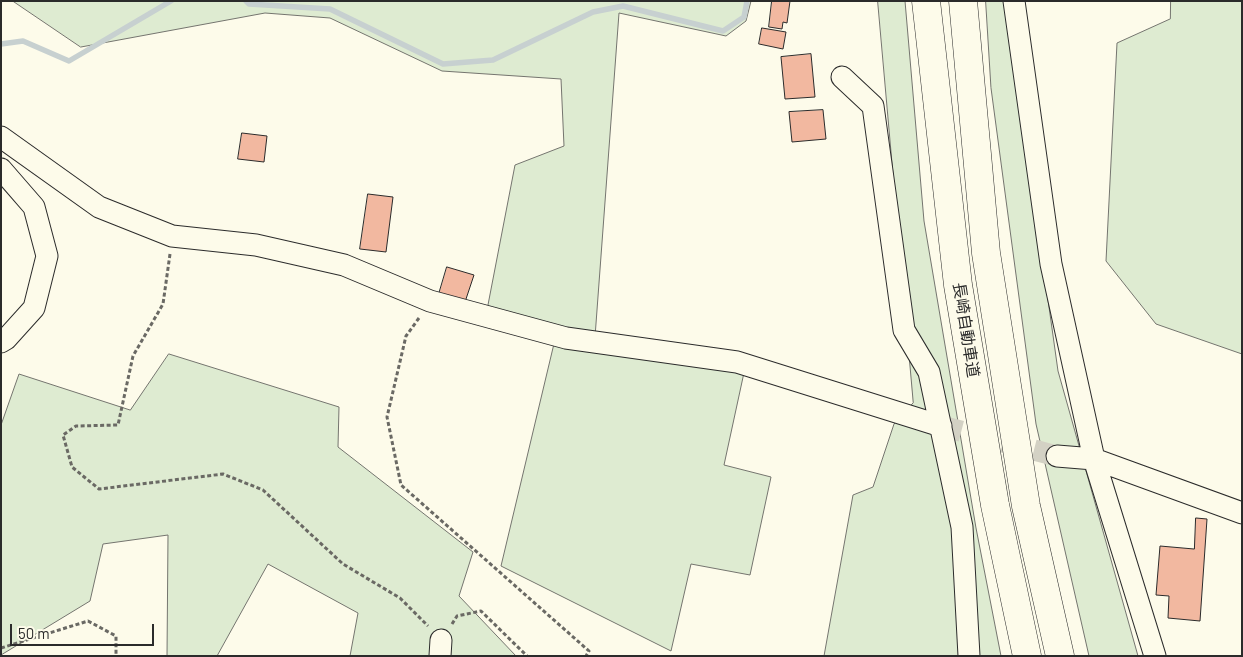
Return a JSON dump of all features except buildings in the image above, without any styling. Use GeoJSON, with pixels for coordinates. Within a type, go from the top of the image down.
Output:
{"type":"FeatureCollection","features":[{"type":"Feature","properties":{"kind":"highway","name":"長崎自動車道"},"geometry":{"type":"LineString","coordinates":[[926,1],[958,285],[994,505],[1027,656]]}},
{"type":"Feature","properties":{"kind":"highway","name":"長崎自動車道"},"geometry":{"type":"LineString","coordinates":[[963,1],[986,253],[1026,506],[1060,656]]}},
{"type":"Feature","properties":{"kind":"street"},"geometry":{"type":"LineString","coordinates":[[1014,1],[1051,264],[1094,459],[1155,656]]}},
{"type":"Feature","properties":{"kind":"street"},"geometry":{"type":"LineString","coordinates":[[842,77],[873,106],[904,330],[929,372],[962,527],[969,656]]}},
{"type":"Feature","properties":{"kind":"street"},"geometry":{"type":"LineString","coordinates":[[1,137],[99,207],[172,236],[256,245],[344,266],[430,301],[566,338],[737,362],[941,426]]}},
{"type":"Feature","properties":{"kind":"street"},"geometry":{"type":"LineString","coordinates":[[1,169],[34,207],[47,256],[34,308],[1,342]]}},
{"type":"Feature","properties":{"kind":"street"},"geometry":{"type":"LineString","coordinates":[[1057,456],[1094,459],[1242,513]]}},
{"type":"Feature","properties":{"kind":"path"},"geometry":{"type":"LineString","coordinates":[[172,236],[163,304],[133,356],[118,425],[76,426],[63,436],[72,467],[99,489],[223,474],[263,490],[343,564],[400,598],[441,648],[457,616],[481,611],[527,656]]}},
{"type":"Feature","properties":{"kind":"path"},"geometry":{"type":"LineString","coordinates":[[430,301],[406,336],[388,417],[401,485],[589,651],[586,656]]}},
{"type":"Feature","properties":{"kind":"path"},"geometry":{"type":"LineString","coordinates":[[1,648],[88,621],[116,636],[116,656]]}},
{"type":"Feature","properties":{"kind":"green space"},"geometry":{"type":"Polygon","coordinates":[[[13,1],[751,1],[746,21],[726,36],[619,13],[595,337],[745,368],[724,465],[771,477],[750,575],[691,564],[671,651],[501,566],[557,331],[487,310],[515,165],[564,146],[561,79],[442,71],[330,18],[265,13],[81,47],[13,1]]]}},
{"type":"Feature","properties":{"kind":"green space"},"geometry":{"type":"Polygon","coordinates":[[[878,1],[905,1],[924,221],[976,528],[1001,656],[824,656],[853,495],[873,487],[894,424],[913,403],[878,1]]]}},
{"type":"Feature","properties":{"kind":"green space"},"geometry":{"type":"Polygon","coordinates":[[[986,1],[1006,1],[1058,371],[1138,656],[1089,656],[1036,424],[991,88],[986,1]]]}},
{"type":"Feature","properties":{"kind":"green space"},"geometry":{"type":"Polygon","coordinates":[[[1171,1],[1242,1],[1242,354],[1156,324],[1106,261],[1117,43],[1170,19],[1171,1]]]}},
{"type":"Feature","properties":{"kind":"green space"},"geometry":{"type":"Polygon","coordinates":[[[169,354],[339,407],[338,447],[473,552],[459,596],[516,656],[350,656],[358,613],[268,564],[217,656],[167,656],[168,535],[103,544],[90,601],[1,655],[1,425],[19,374],[130,410],[169,354]]]}},
{"type":"Feature","properties":{"kind":"waterway"},"geometry":{"type":"LineString","coordinates":[[1,44],[23,41],[69,61],[171,1]]}},
{"type":"Feature","properties":{"kind":"waterway"},"geometry":{"type":"LineString","coordinates":[[246,1],[249,4],[330,9],[443,64],[493,60],[593,12],[623,6],[723,31],[744,17],[747,1]]}},
{"type":"Feature","properties":{"kind":"tunnel"},"geometry":{"type":"LineString","coordinates":[[941,426],[1057,456]]}}]}
